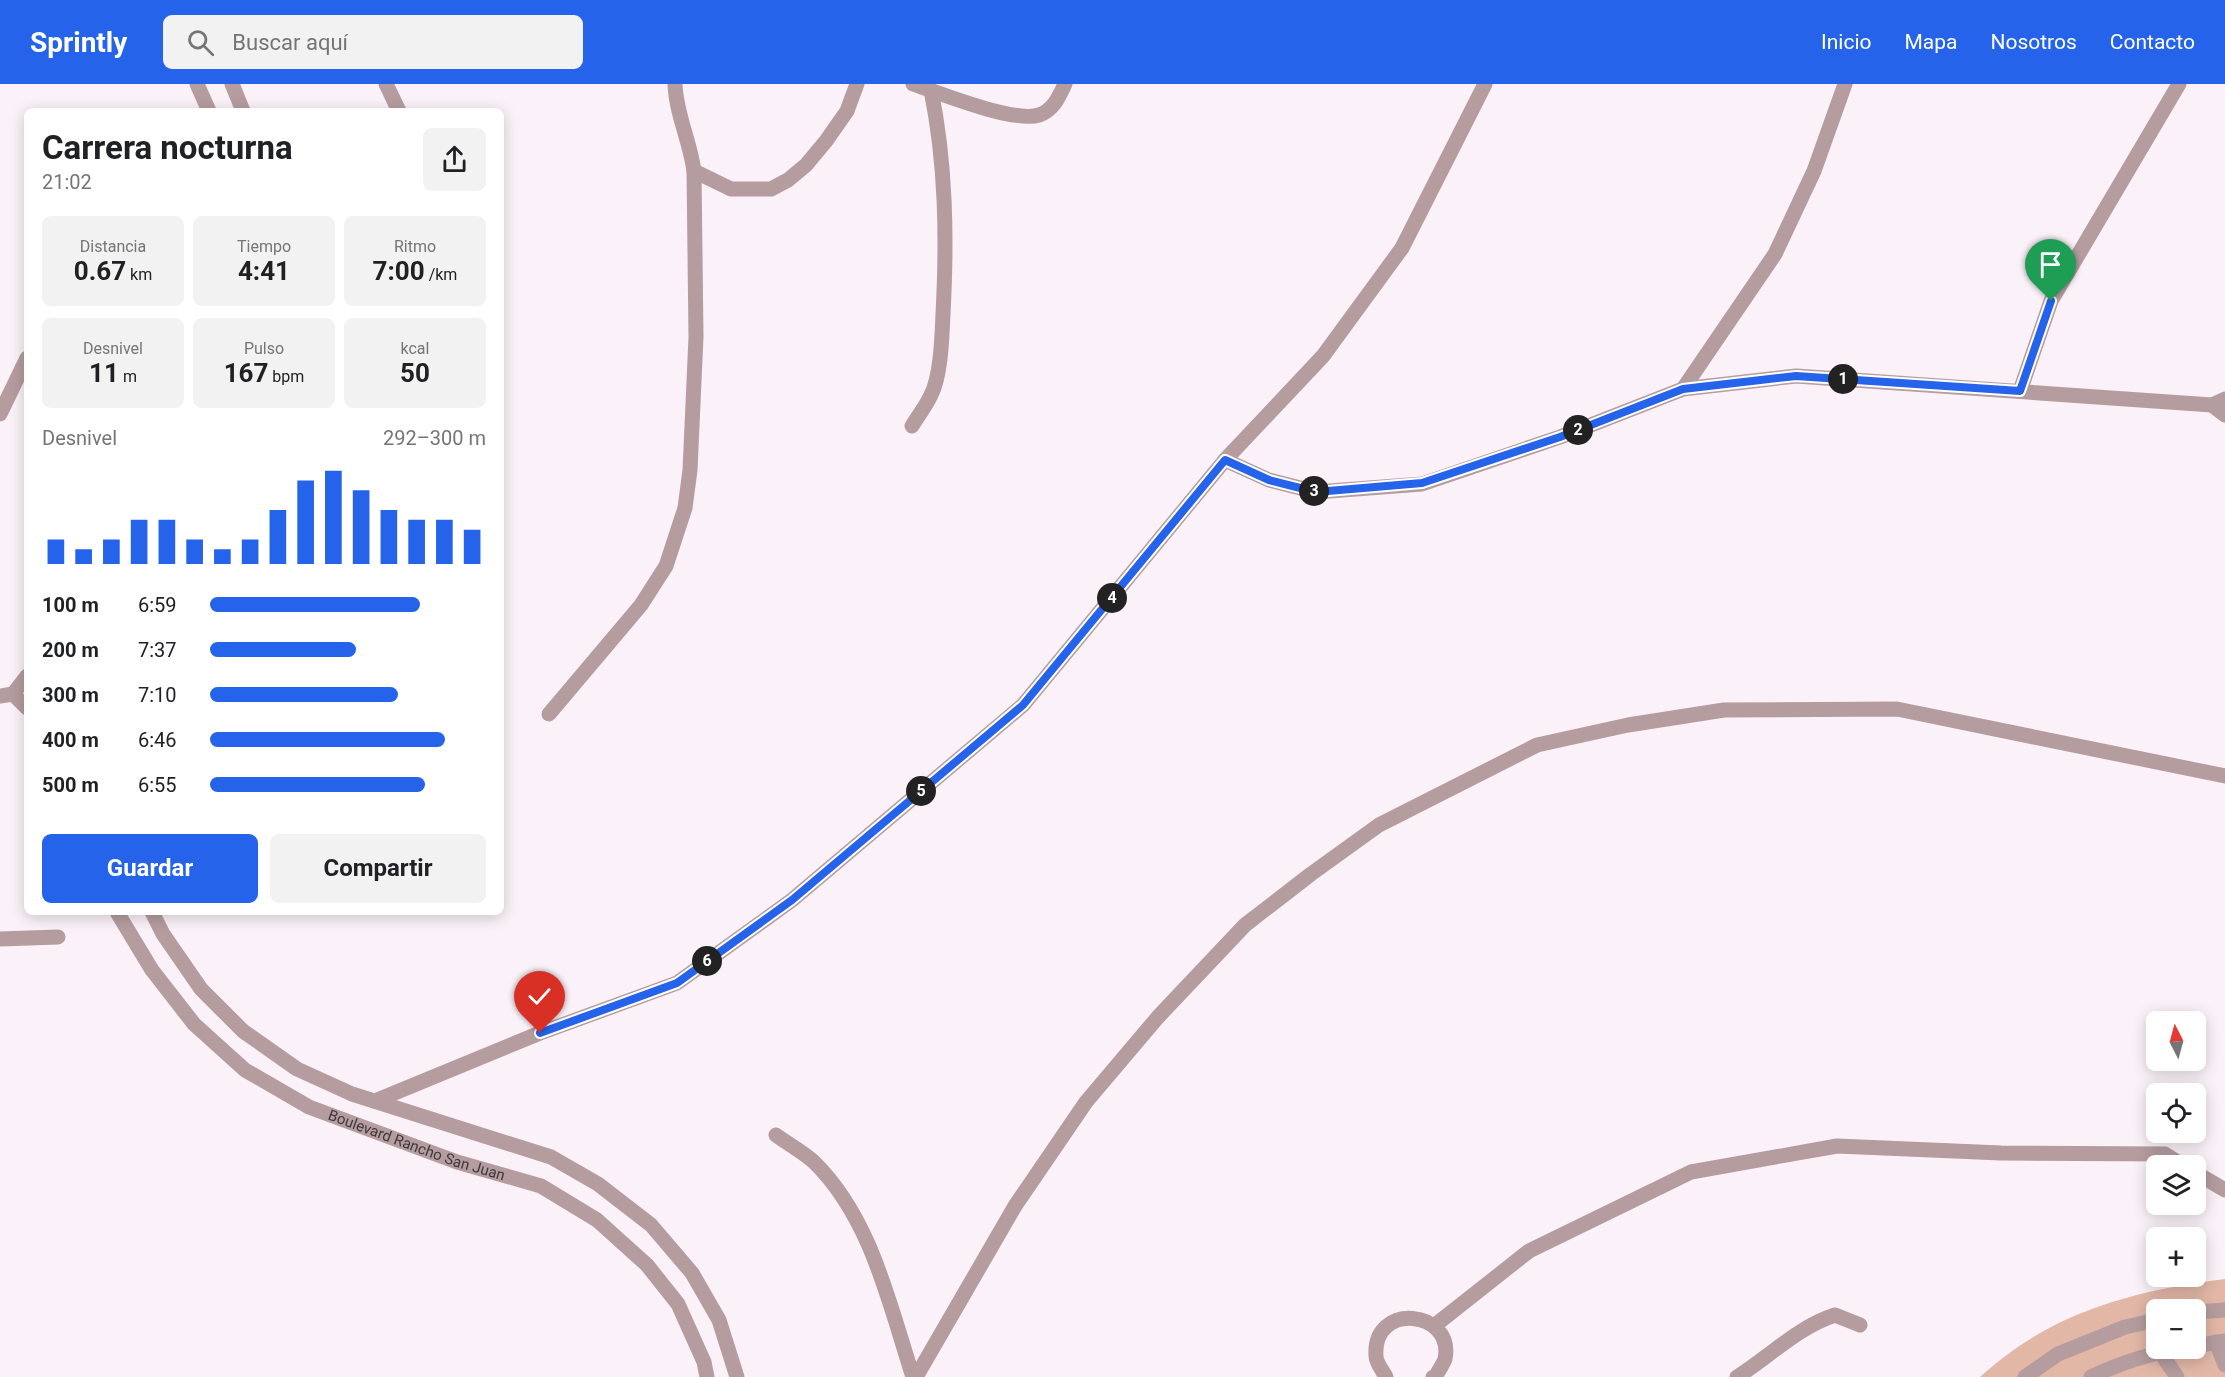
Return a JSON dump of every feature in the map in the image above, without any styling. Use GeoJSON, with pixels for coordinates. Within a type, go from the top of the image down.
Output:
{"type":"FeatureCollection","features":[{"type":"Feature","properties":{"kind":"street"},"geometry":{"type":"LineString","coordinates":[[197,84],[208,108]]}},
{"type":"Feature","properties":{"kind":"street"},"geometry":{"type":"LineString","coordinates":[[232,84],[242,108]]}},
{"type":"Feature","properties":{"kind":"street"},"geometry":{"type":"LineString","coordinates":[[386,84],[398,108]]}},
{"type":"Feature","properties":{"kind":"street"},"geometry":{"type":"LineString","coordinates":[[549,714],[641,605],[666,566],[685,508],[690,470],[696,337],[694,171],[691,149],[675,101],[675,84]]}},
{"type":"Feature","properties":{"kind":"street"},"geometry":{"type":"LineString","coordinates":[[694,171],[731,189],[771,189],[788,180],[806,165],[826,141],[847,111],[857,84]]}},
{"type":"Feature","properties":{"kind":"street"},"geometry":{"type":"LineString","coordinates":[[913,84],[1017,116],[1039,115],[1056,104],[1065,84]]}},
{"type":"Feature","properties":{"kind":"street"},"geometry":{"type":"LineString","coordinates":[[375,1101],[540,1033],[677,983],[792,900],[1023,705],[1225,460],[1323,356],[1402,248],[1485,84]]}},
{"type":"Feature","properties":{"kind":"street"},"geometry":{"type":"LineString","coordinates":[[1683,389],[1775,254],[1814,171],[1845,84]]}},
{"type":"Feature","properties":{"kind":"street"},"geometry":{"type":"LineString","coordinates":[[2020,391],[2051,301],[2180,84]]}},
{"type":"Feature","properties":{"kind":"street"},"geometry":{"type":"LineString","coordinates":[[912,426],[932,394],[942,338],[946,261],[945,200],[940,132],[931,90]]}},
{"type":"Feature","properties":{"kind":"street"},"geometry":{"type":"LineString","coordinates":[[0,414],[24,364]]}},
{"type":"Feature","properties":{"kind":"street"},"geometry":{"type":"LineString","coordinates":[[1225,460],[1269,480],[1316,492],[1422,483],[1560,437],[1683,389],[1796,376],[2219,402],[2225,415]]}},
{"type":"Feature","properties":{"kind":"street"},"geometry":{"type":"LineString","coordinates":[[24,679],[6,695],[24,706]]}},
{"type":"Feature","properties":{"kind":"street"},"geometry":{"type":"LineString","coordinates":[[914,1377],[1015,1206],[1086,1102],[1158,1017],[1245,925],[1380,825],[1537,745],[1628,725],[1724,710],[1897,709],[2225,776]]}},
{"type":"Feature","properties":{"kind":"street","name":"Boulevard Rancho San Juan"},"geometry":{"type":"LineString","coordinates":[[119,915],[152,970],[194,1024],[245,1070],[309,1107],[457,1162],[541,1186],[597,1220],[647,1265],[678,1304],[704,1362],[707,1377]]}},
{"type":"Feature","properties":{"kind":"street","name":"Boulevard Rancho San Juan"},"geometry":{"type":"LineString","coordinates":[[154,915],[201,989],[243,1030],[297,1069],[352,1094],[551,1157],[598,1184],[651,1226],[692,1272],[719,1320],[737,1377]]}},
{"type":"Feature","properties":{"kind":"street"},"geometry":{"type":"LineString","coordinates":[[0,939],[58,937]]}},
{"type":"Feature","properties":{"kind":"street"},"geometry":{"type":"LineString","coordinates":[[776,1135],[813,1162],[851,1208],[879,1272],[914,1377]]}},
{"type":"Feature","properties":{"kind":"street"},"geometry":{"type":"LineString","coordinates":[[1434,1326],[1528,1251],[1691,1172],[1837,1146],[2001,1154],[2167,1155]]}},
{"type":"Feature","properties":{"kind":"street"},"geometry":{"type":"LineString","coordinates":[[2206,1179],[2225,1190]]}},
{"type":"Feature","properties":{"kind":"street"},"geometry":{"type":"LineString","coordinates":[[2206,1311],[2225,1310]]}},
{"type":"Feature","properties":{"kind":"street"},"geometry":{"type":"LineString","coordinates":[[1737,1377],[1814,1322],[1835,1315],[1860,1325]]}},
{"type":"Feature","properties":{"kind":"street"},"geometry":{"type":"LineString","coordinates":[[1386,1377],[1376,1358],[1378,1337],[1393,1321],[1414,1317],[1434,1326],[1444,1341],[1445,1359],[1436,1377]]}},
{"type":"Feature","properties":{"kind":"street"},"geometry":{"type":"LineString","coordinates":[[2025,1377],[2058,1354],[2125,1326],[2146,1322]]}},
{"type":"Feature","properties":{"kind":"street"},"geometry":{"type":"LineString","coordinates":[[2206,1344],[2221,1342],[2225,1365]]}},
{"type":"Feature","properties":{"kind":"street"},"geometry":{"type":"LineString","coordinates":[[2091,1377],[2146,1356]]}},
{"type":"Feature","properties":{"kind":"street"},"geometry":{"type":"LineString","coordinates":[[2165,1359],[2177,1377]]}},
{"type":"Feature","properties":{"kind":"shaded area"},"geometry":{"type":"Polygon","coordinates":[[[2225,1279],[2225,1377],[1980,1377],[2035,1336],[2064,1321],[2094,1308],[2174,1287],[2206,1287],[2206,1282],[2225,1279]]]}},
{"type":"Feature","properties":{"kind":"route"},"geometry":{"type":"LineString","coordinates":[[540,1033],[677,983],[792,900],[1023,705],[1225,460],[1269,480],[1316,492],[1422,483],[1560,437],[1683,389],[1796,376],[2020,391],[2051,301]]}}]}
